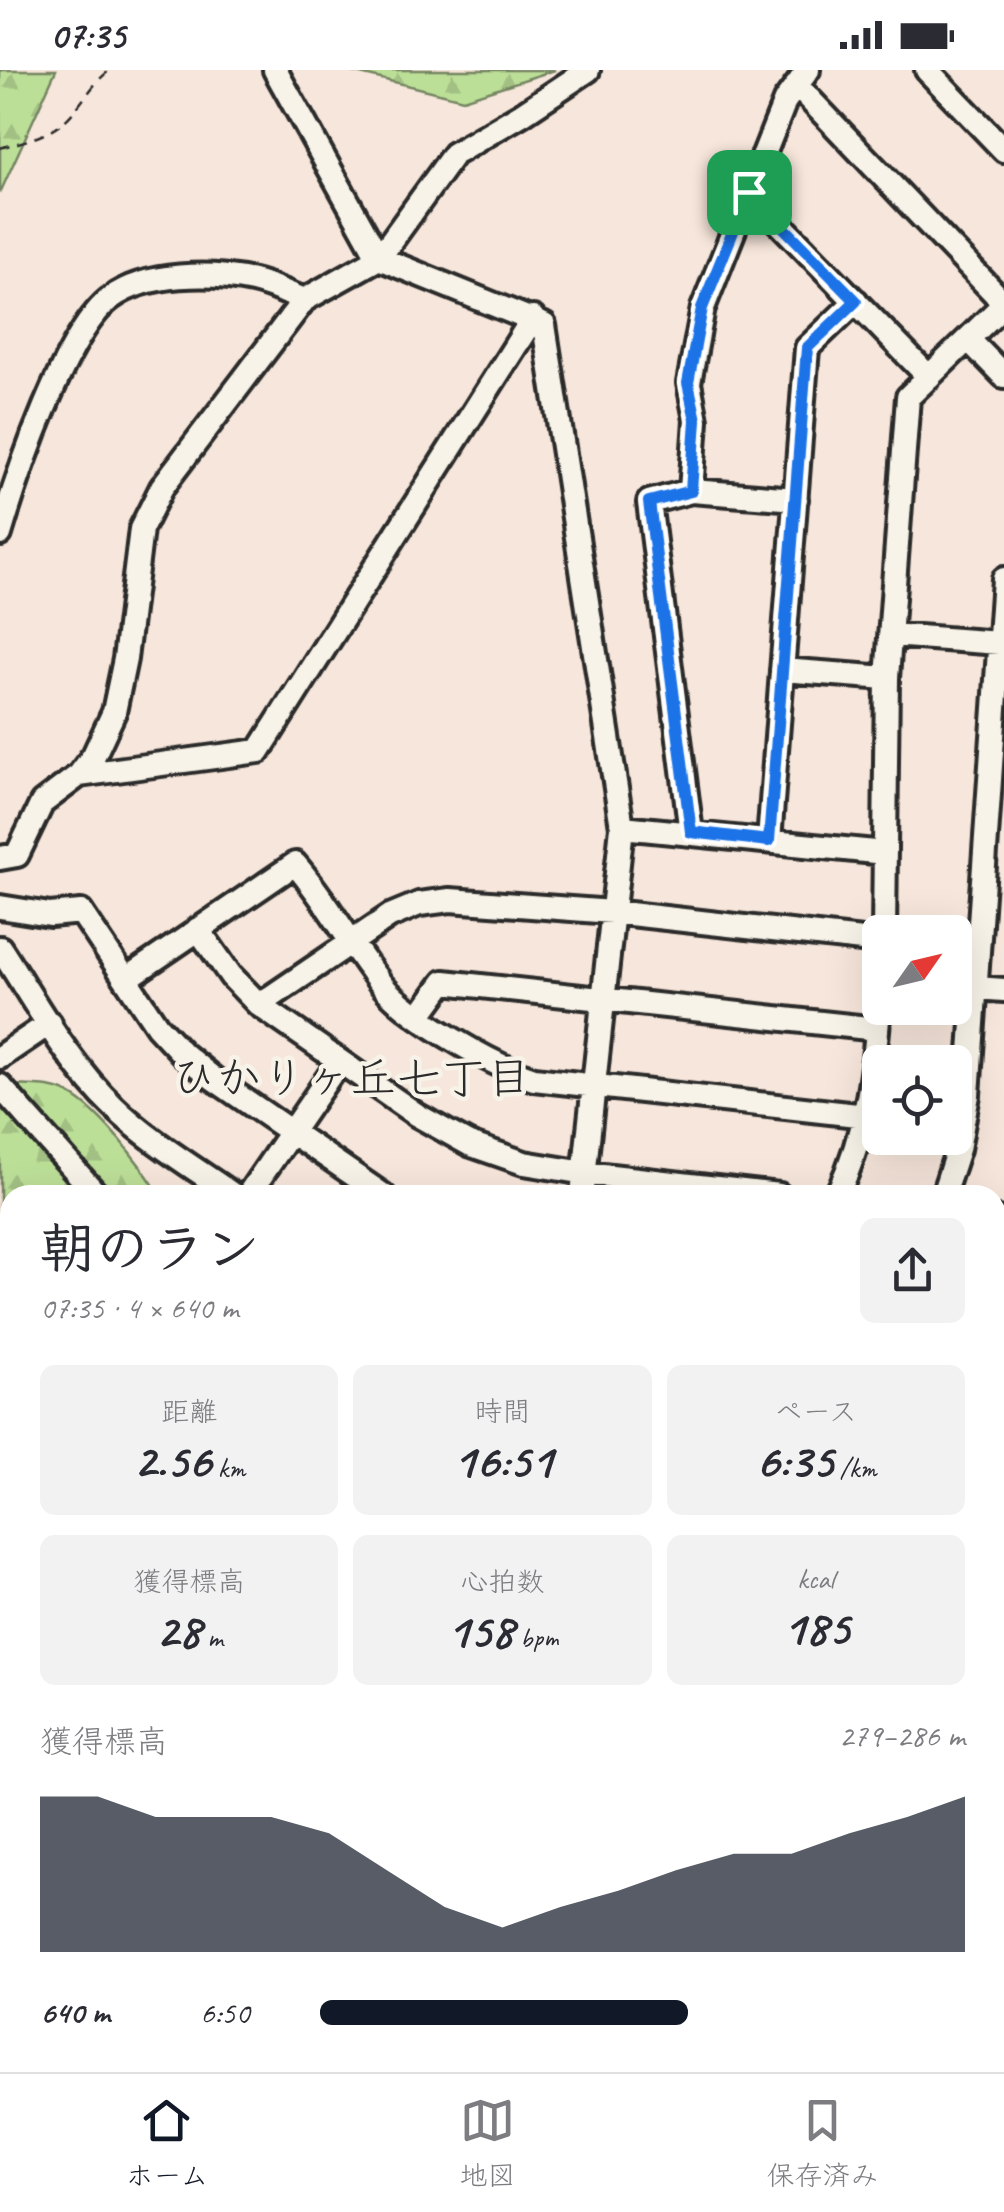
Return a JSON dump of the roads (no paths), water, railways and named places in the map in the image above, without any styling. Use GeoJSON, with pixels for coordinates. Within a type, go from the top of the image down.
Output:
{"type":"FeatureCollection","features":[{"type":"Feature","properties":{"kind":"street"},"geometry":{"type":"LineString","coordinates":[[198,930],[230,976],[259,1005],[417,1116],[469,1144],[584,1184],[622,827],[544,325],[379,258],[276,70]]}},
{"type":"Feature","properties":{"kind":"street"},"geometry":{"type":"LineString","coordinates":[[0,858],[17,854],[42,804],[79,776],[114,712],[125,659],[141,529],[162,487],[304,300],[379,258],[454,154],[588,70]]}},
{"type":"Feature","properties":{"kind":"street"},"geometry":{"type":"LineString","coordinates":[[927,70],[1004,150]]}},
{"type":"Feature","properties":{"kind":"street"},"geometry":{"type":"LineString","coordinates":[[691,491],[696,420],[688,383],[702,308],[785,101],[802,78],[1004,304],[908,397],[887,678],[884,915]]}},
{"type":"Feature","properties":{"kind":"street"},"geometry":{"type":"LineString","coordinates":[[749,192],[930,376]]}},
{"type":"Feature","properties":{"kind":"street"},"geometry":{"type":"LineString","coordinates":[[0,534],[64,363],[87,325],[110,298],[139,284],[168,278],[219,277],[268,284],[304,300]]}},
{"type":"Feature","properties":{"kind":"street"},"geometry":{"type":"LineString","coordinates":[[769,841],[807,348],[856,301]]}},
{"type":"Feature","properties":{"kind":"street"},"geometry":{"type":"LineString","coordinates":[[79,776],[260,751],[533,318]]}},
{"type":"Feature","properties":{"kind":"street"},"geometry":{"type":"LineString","coordinates":[[969,340],[1004,376]]}},
{"type":"Feature","properties":{"kind":"street"},"geometry":{"type":"LineString","coordinates":[[691,832],[649,502],[691,491],[796,499]]}},
{"type":"Feature","properties":{"kind":"street"},"geometry":{"type":"LineString","coordinates":[[972,927],[996,830],[1004,579]]}},
{"type":"Feature","properties":{"kind":"street"},"geometry":{"type":"LineString","coordinates":[[891,635],[999,643]]}},
{"type":"Feature","properties":{"kind":"street"},"geometry":{"type":"LineString","coordinates":[[782,670],[887,678]]}},
{"type":"Feature","properties":{"kind":"street"},"geometry":{"type":"LineString","coordinates":[[622,827],[885,853]]}},
{"type":"Feature","properties":{"kind":"street"},"geometry":{"type":"LineString","coordinates":[[126,979],[295,864],[320,892],[384,988],[503,1069],[534,1080],[862,1116]]}},
{"type":"Feature","properties":{"kind":"street"},"geometry":{"type":"LineString","coordinates":[[259,1005],[390,916],[419,904],[450,900],[612,912],[862,940]]}},
{"type":"Feature","properties":{"kind":"street"},"geometry":{"type":"LineString","coordinates":[[0,908],[50,915],[80,912],[158,1026],[184,1054],[369,1185]]}},
{"type":"Feature","properties":{"kind":"street"},"geometry":{"type":"LineString","coordinates":[[0,948],[110,1104],[137,1128],[220,1185]]}},
{"type":"Feature","properties":{"kind":"street"},"geometry":{"type":"LineString","coordinates":[[946,1185],[968,1095],[976,988],[972,973]]}},
{"type":"Feature","properties":{"kind":"street"},"geometry":{"type":"LineString","coordinates":[[420,1015],[444,982],[877,1029]]}},
{"type":"Feature","properties":{"kind":"street"},"geometry":{"type":"LineString","coordinates":[[976,988],[1004,990]]}},
{"type":"Feature","properties":{"kind":"street"},"geometry":{"type":"LineString","coordinates":[[0,1057],[50,1023]]}},
{"type":"Feature","properties":{"kind":"street"},"geometry":{"type":"LineString","coordinates":[[875,1045],[877,1025]]}},
{"type":"Feature","properties":{"kind":"street"},"geometry":{"type":"LineString","coordinates":[[255,1185],[339,1062]]}},
{"type":"Feature","properties":{"kind":"street"},"geometry":{"type":"LineString","coordinates":[[0,1086],[88,1185]]}},
{"type":"Feature","properties":{"kind":"street"},"geometry":{"type":"LineString","coordinates":[[842,1185],[862,1130]]}},
{"type":"Feature","properties":{"kind":"district","name":"ひかりヶ丘七丁目"},"geometry":{"type":"Point","coordinates":[351,1077]}}]}
